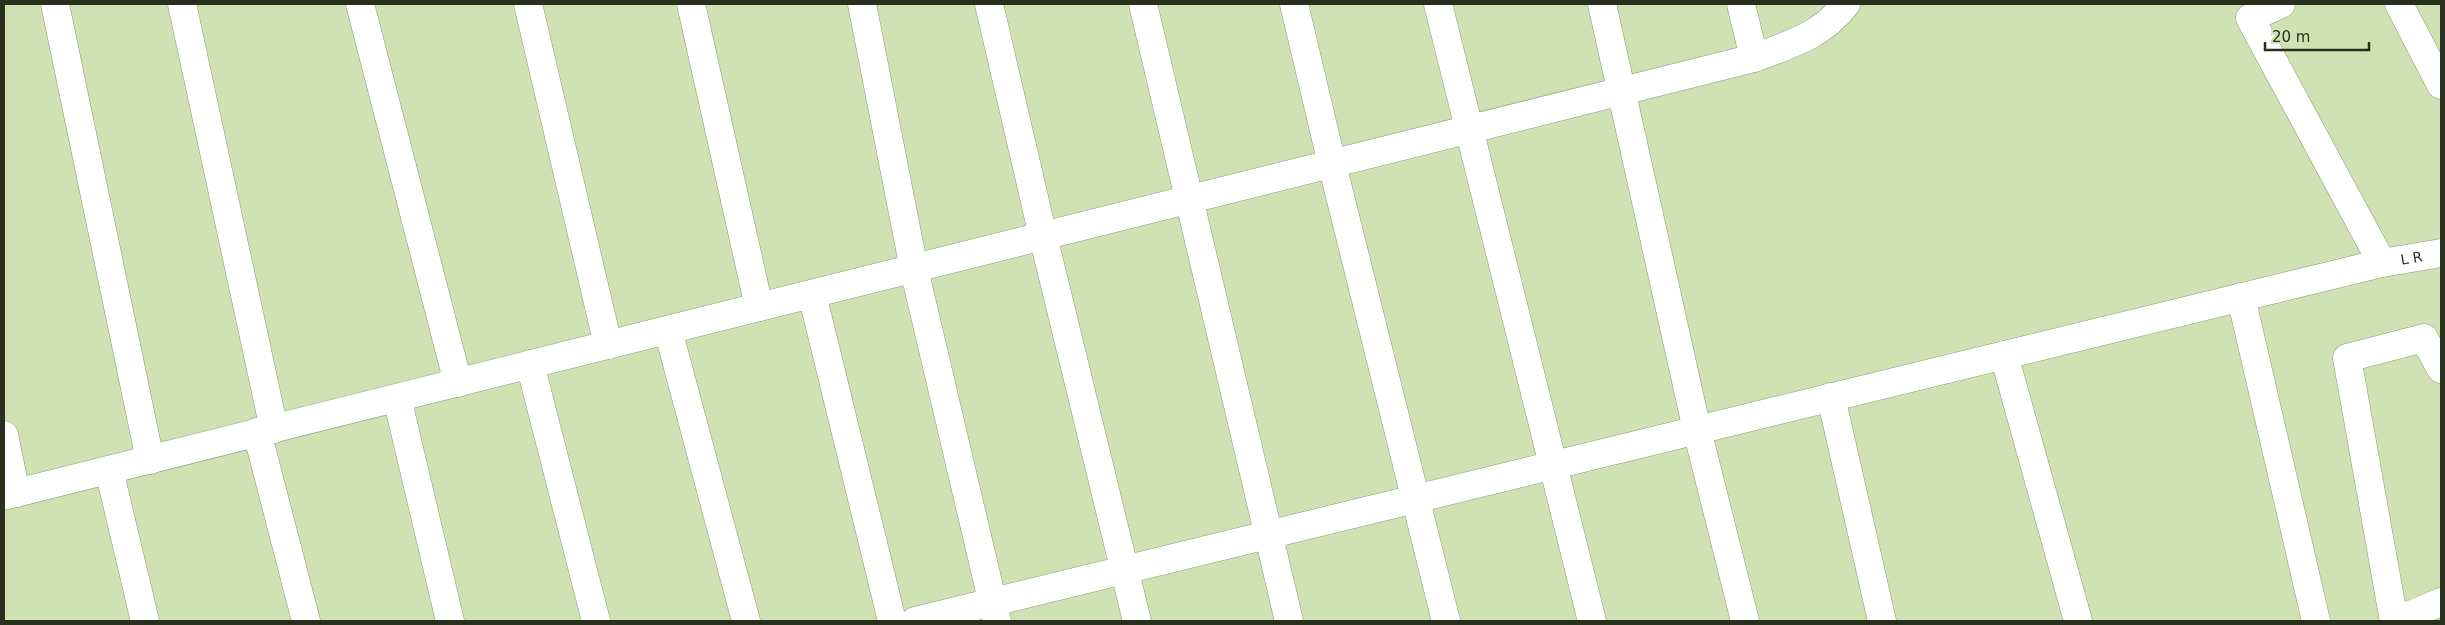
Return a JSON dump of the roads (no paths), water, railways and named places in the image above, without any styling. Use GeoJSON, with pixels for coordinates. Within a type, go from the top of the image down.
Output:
{"type":"FeatureCollection","features":[{"type":"Feature","properties":{"kind":"street"},"geometry":{"type":"LineString","coordinates":[[55,4],[150,460]]}},
{"type":"Feature","properties":{"kind":"street"},"geometry":{"type":"LineString","coordinates":[[182,4],[266,430],[306,621]]}},
{"type":"Feature","properties":{"kind":"street"},"geometry":{"type":"LineString","coordinates":[[360,4],[458,383]]}},
{"type":"Feature","properties":{"kind":"street"},"geometry":{"type":"LineString","coordinates":[[528,4],[608,345]]}},
{"type":"Feature","properties":{"kind":"street"},"geometry":{"type":"LineString","coordinates":[[691,4],[759,308]]}},
{"type":"Feature","properties":{"kind":"street"},"geometry":{"type":"LineString","coordinates":[[862,4],[914,269],[994,612]]}},
{"type":"Feature","properties":{"kind":"street"},"geometry":{"type":"LineString","coordinates":[[989,4],[1043,236],[1137,621]]}},
{"type":"Feature","properties":{"kind":"street"},"geometry":{"type":"LineString","coordinates":[[1143,4],[1267,535],[1289,621]]}},
{"type":"Feature","properties":{"kind":"street"},"geometry":{"type":"LineString","coordinates":[[1294,4],[1446,621]]}},
{"type":"Feature","properties":{"kind":"street"},"geometry":{"type":"LineString","coordinates":[[1438,4],[1592,621]]}},
{"type":"Feature","properties":{"kind":"street"},"geometry":{"type":"LineString","coordinates":[[1602,4],[1697,430],[1745,621]]}},
{"type":"Feature","properties":{"kind":"street"},"geometry":{"type":"LineString","coordinates":[[1741,4],[1754,58]]}},
{"type":"Feature","properties":{"kind":"street"},"geometry":{"type":"LineString","coordinates":[[4,435],[10,495],[1754,58],[1807,38],[1836,17],[1846,4]]}},
{"type":"Feature","properties":{"kind":"street"},"geometry":{"type":"LineString","coordinates":[[2281,4],[2250,18],[2382,263]]}},
{"type":"Feature","properties":{"kind":"street"},"geometry":{"type":"LineString","coordinates":[[2399,4],[2441,84]]}},
{"type":"Feature","properties":{"kind":"street","name":"L R"},"geometry":{"type":"LineString","coordinates":[[915,621],[994,612],[1124,570],[2382,263],[2441,253]]}},
{"type":"Feature","properties":{"kind":"street"},"geometry":{"type":"LineString","coordinates":[[812,294],[892,621]]}},
{"type":"Feature","properties":{"kind":"street"},"geometry":{"type":"LineString","coordinates":[[2241,297],[2316,621]]}},
{"type":"Feature","properties":{"kind":"street"},"geometry":{"type":"LineString","coordinates":[[668,330],[746,621]]}},
{"type":"Feature","properties":{"kind":"street"},"geometry":{"type":"LineString","coordinates":[[2441,369],[2424,338],[2347,358],[2395,621],[2441,602]]}},
{"type":"Feature","properties":{"kind":"street"},"geometry":{"type":"LineString","coordinates":[[2004,355],[2078,621]]}},
{"type":"Feature","properties":{"kind":"street"},"geometry":{"type":"LineString","coordinates":[[530,364],[596,621]]}},
{"type":"Feature","properties":{"kind":"street"},"geometry":{"type":"LineString","coordinates":[[1831,397],[1882,621]]}},
{"type":"Feature","properties":{"kind":"street"},"geometry":{"type":"LineString","coordinates":[[397,398],[450,621]]}},
{"type":"Feature","properties":{"kind":"street"},"geometry":{"type":"LineString","coordinates":[[109,470],[145,621]]}}]}
